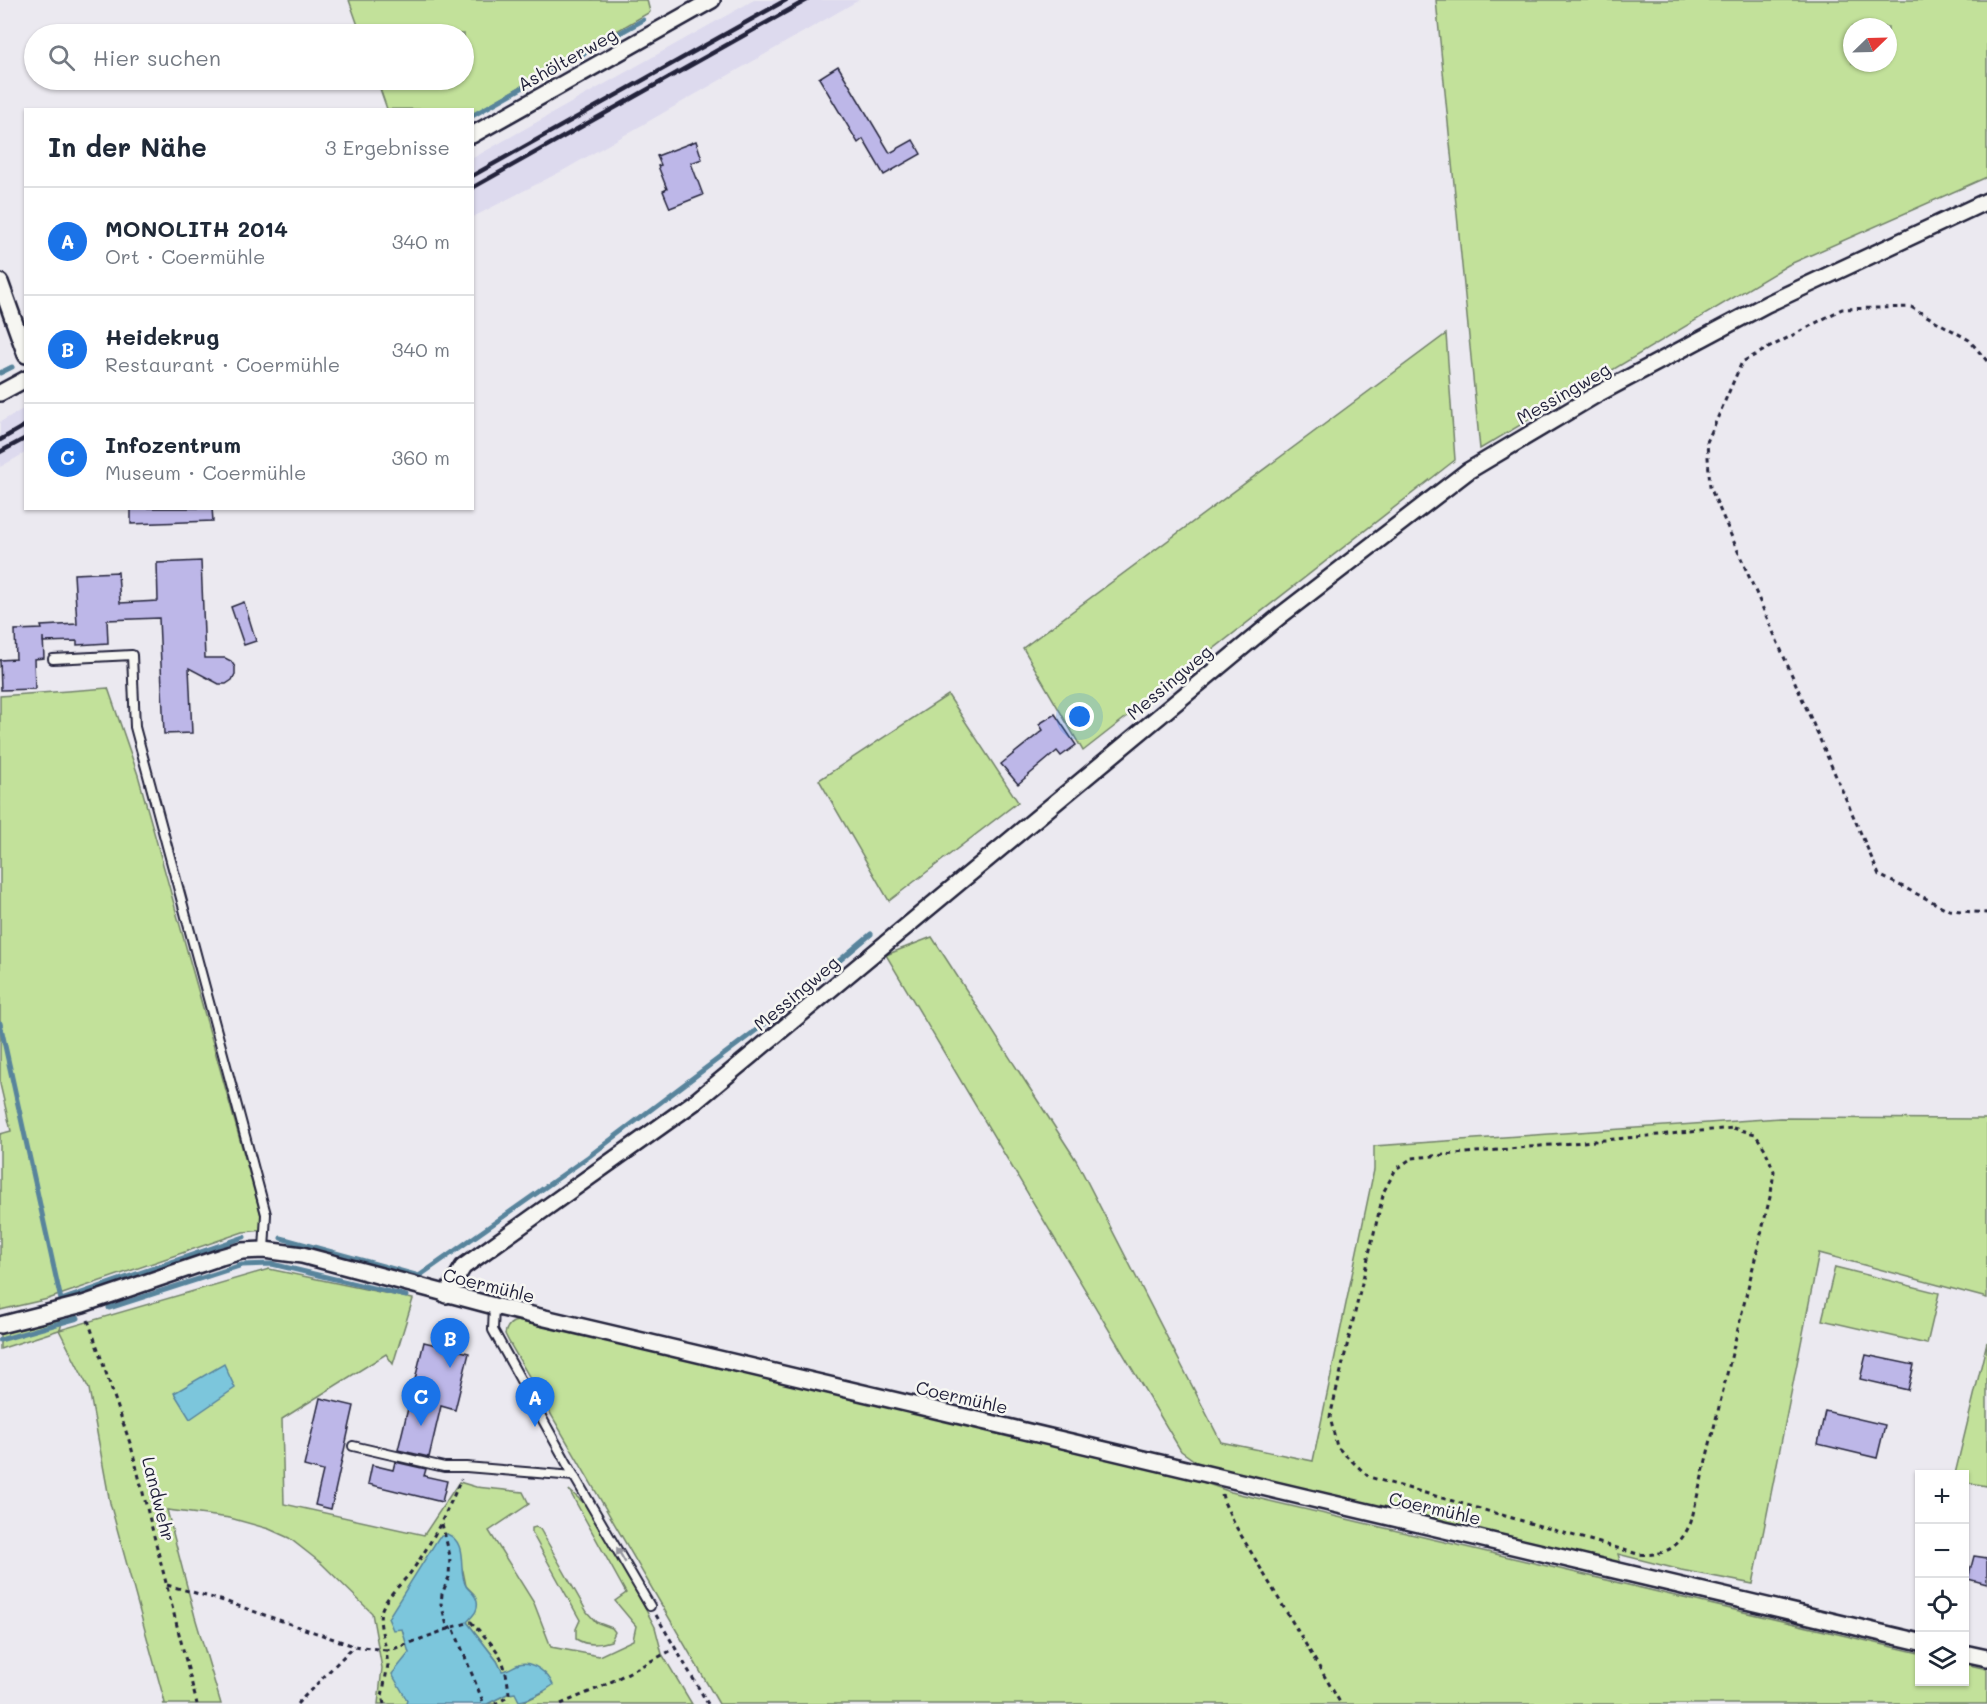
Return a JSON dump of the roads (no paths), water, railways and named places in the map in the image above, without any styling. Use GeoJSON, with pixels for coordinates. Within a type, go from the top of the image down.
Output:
{"type":"FeatureCollection","features":[{"type":"Feature","properties":{"kind":"street","name":"Ashölterweg"},"geometry":{"type":"LineString","coordinates":[[474,134],[711,0]]}},
{"type":"Feature","properties":{"kind":"street","name":"Messingweg"},"geometry":{"type":"LineString","coordinates":[[446,1295],[462,1267],[696,1101],[1280,616],[1468,471],[1594,396],[1767,304],[1987,201]]}},
{"type":"Feature","properties":{"kind":"street"},"geometry":{"type":"LineString","coordinates":[[0,282],[24,349]]}},
{"type":"Feature","properties":{"kind":"street"},"geometry":{"type":"LineString","coordinates":[[0,393],[24,380]]}},
{"type":"Feature","properties":{"kind":"street","name":"Coermühle"},"geometry":{"type":"LineString","coordinates":[[0,1325],[83,1304],[242,1251],[264,1250],[302,1255],[446,1295],[1915,1641]]}},
{"type":"Feature","properties":{"kind":"street"},"geometry":{"type":"LineString","coordinates":[[1969,1654],[1987,1658]]}},
{"type":"Feature","properties":{"kind":"lane"},"geometry":{"type":"LineString","coordinates":[[54,659],[132,655],[135,727],[266,1214],[264,1250]]}},
{"type":"Feature","properties":{"kind":"lane"},"geometry":{"type":"LineString","coordinates":[[494,1306],[493,1330],[650,1606]]}},
{"type":"Feature","properties":{"kind":"lane"},"geometry":{"type":"LineString","coordinates":[[353,1446],[444,1467],[574,1476]]}},
{"type":"Feature","properties":{"kind":"water"},"geometry":{"type":"Polygon","coordinates":[[[224,1364],[235,1388],[190,1419],[174,1393],[224,1364]]]}},
{"type":"Feature","properties":{"kind":"water"},"geometry":{"type":"Polygon","coordinates":[[[447,1534],[458,1544],[464,1580],[476,1599],[476,1611],[467,1622],[502,1671],[519,1664],[529,1664],[539,1669],[553,1685],[532,1698],[519,1701],[515,1693],[507,1694],[487,1704],[406,1704],[407,1700],[392,1674],[409,1653],[402,1629],[393,1630],[388,1618],[439,1537],[447,1534]]]}},
{"type":"Feature","properties":{"kind":"waterway"},"geometry":{"type":"LineString","coordinates":[[474,115],[643,20]]}},
{"type":"Feature","properties":{"kind":"waterway"},"geometry":{"type":"LineString","coordinates":[[0,373],[12,367]]}},
{"type":"Feature","properties":{"kind":"waterway"},"geometry":{"type":"LineString","coordinates":[[281,1238],[419,1276],[588,1157],[763,1025],[871,934]]}},
{"type":"Feature","properties":{"kind":"waterway"},"geometry":{"type":"LineString","coordinates":[[0,1023],[61,1300],[244,1237]]}},
{"type":"Feature","properties":{"kind":"waterway"},"geometry":{"type":"LineString","coordinates":[[109,1308],[242,1265],[272,1264],[406,1296]]}},
{"type":"Feature","properties":{"kind":"waterway"},"geometry":{"type":"LineString","coordinates":[[0,1340],[78,1318]]}},
{"type":"Feature","properties":{"kind":"railway"},"geometry":{"type":"LineString","coordinates":[[474,175],[786,0]]}},
{"type":"Feature","properties":{"kind":"railway"},"geometry":{"type":"LineString","coordinates":[[474,187],[807,0]]}},
{"type":"Feature","properties":{"kind":"railway"},"geometry":{"type":"LineString","coordinates":[[0,440],[24,426]]}},
{"type":"Feature","properties":{"kind":"railway"},"geometry":{"type":"LineString","coordinates":[[0,452],[24,439]]}},
{"type":"Feature","properties":{"kind":"place","name":"Heidekrug"},"geometry":{"type":"Point","coordinates":[450,1368]}},
{"type":"Feature","properties":{"kind":"place","name":"Infozentrum"},"geometry":{"type":"Point","coordinates":[421,1426]}},
{"type":"Feature","properties":{"kind":"place","name":"MONOLITH 2014"},"geometry":{"type":"Point","coordinates":[535,1427]}}]}
